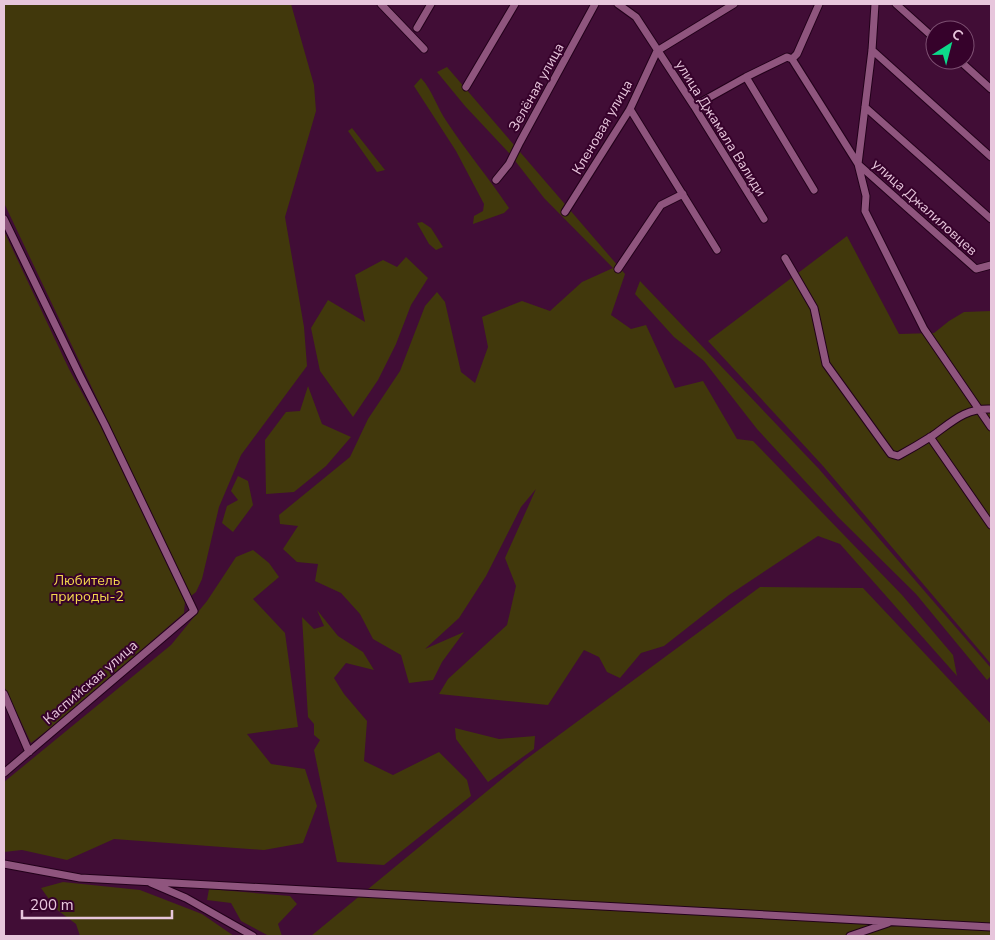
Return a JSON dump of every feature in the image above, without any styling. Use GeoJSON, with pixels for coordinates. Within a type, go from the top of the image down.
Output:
{"type":"FeatureCollection","features":[{"type":"Feature","properties":{"kind":"street"},"geometry":{"type":"LineString","coordinates":[[381,4],[424,49]]}},
{"type":"Feature","properties":{"kind":"street"},"geometry":{"type":"LineString","coordinates":[[418,28],[431,4]]}},
{"type":"Feature","properties":{"kind":"street"},"geometry":{"type":"LineString","coordinates":[[466,87],[515,4]]}},
{"type":"Feature","properties":{"kind":"street","name":"Зелёная улица"},"geometry":{"type":"LineString","coordinates":[[496,180],[509,164],[595,4]]}},
{"type":"Feature","properties":{"kind":"street"},"geometry":{"type":"LineString","coordinates":[[618,4],[631,7]]}},
{"type":"Feature","properties":{"kind":"street"},"geometry":{"type":"LineString","coordinates":[[657,51],[734,4]]}},
{"type":"Feature","properties":{"kind":"street"},"geometry":{"type":"LineString","coordinates":[[792,59],[797,54],[819,4]]}},
{"type":"Feature","properties":{"kind":"street"},"geometry":{"type":"LineString","coordinates":[[858,164],[876,4]]}},
{"type":"Feature","properties":{"kind":"street"},"geometry":{"type":"LineString","coordinates":[[896,4],[925,30]]}},
{"type":"Feature","properties":{"kind":"street","name":"улица Джамала Валиди"},"geometry":{"type":"LineString","coordinates":[[631,7],[764,219]]}},
{"type":"Feature","properties":{"kind":"street"},"geometry":{"type":"LineString","coordinates":[[872,50],[991,157]]}},
{"type":"Feature","properties":{"kind":"street","name":"Кленовая улица"},"geometry":{"type":"LineString","coordinates":[[565,212],[630,109],[657,51]]}},
{"type":"Feature","properties":{"kind":"street"},"geometry":{"type":"LineString","coordinates":[[694,106],[787,57],[792,59],[858,164],[866,196],[865,211],[924,329],[991,426]]}},
{"type":"Feature","properties":{"kind":"street"},"geometry":{"type":"LineString","coordinates":[[970,70],[991,89]]}},
{"type":"Feature","properties":{"kind":"street"},"geometry":{"type":"LineString","coordinates":[[746,77],[814,190]]}},
{"type":"Feature","properties":{"kind":"street"},"geometry":{"type":"LineString","coordinates":[[865,107],[991,219]]}},
{"type":"Feature","properties":{"kind":"street"},"geometry":{"type":"LineString","coordinates":[[630,109],[718,250]]}},
{"type":"Feature","properties":{"kind":"street","name":"улица Джалиловцев"},"geometry":{"type":"LineString","coordinates":[[858,164],[976,269],[991,264]]}},
{"type":"Feature","properties":{"kind":"street"},"geometry":{"type":"LineString","coordinates":[[618,269],[661,205],[683,194]]}},
{"type":"Feature","properties":{"kind":"street","name":"Каспийская улица"},"geometry":{"type":"LineString","coordinates":[[4,219],[194,611],[4,773]]}},
{"type":"Feature","properties":{"kind":"street"},"geometry":{"type":"LineString","coordinates":[[785,258],[814,308],[826,364],[891,454],[898,456],[960,416],[979,409],[991,410]]}},
{"type":"Feature","properties":{"kind":"street"},"geometry":{"type":"LineString","coordinates":[[930,437],[991,525]]}},
{"type":"Feature","properties":{"kind":"street"},"geometry":{"type":"LineString","coordinates":[[4,694],[28,752]]}},
{"type":"Feature","properties":{"kind":"street"},"geometry":{"type":"LineString","coordinates":[[4,864],[80,878],[991,927]]}},
{"type":"Feature","properties":{"kind":"street"},"geometry":{"type":"LineString","coordinates":[[146,881],[186,898],[253,936]]}},
{"type":"Feature","properties":{"kind":"street"},"geometry":{"type":"LineString","coordinates":[[850,936],[893,922]]}},
{"type":"Feature","properties":{"kind":"green space"},"geometry":{"type":"Polygon","coordinates":[[[4,4],[291,4],[314,85],[316,111],[285,217],[304,327],[307,366],[241,455],[219,507],[202,579],[196,592],[191,596],[4,203],[4,4]]]}},
{"type":"Feature","properties":{"kind":"green space"},"geometry":{"type":"Polygon","coordinates":[[[447,67],[625,274],[611,315],[631,329],[646,325],[675,388],[703,381],[737,439],[753,441],[902,595],[953,655],[957,676],[840,544],[818,536],[729,595],[664,646],[641,653],[620,678],[607,672],[599,657],[584,650],[548,705],[439,694],[448,679],[507,625],[516,586],[505,558],[536,489],[521,507],[486,576],[459,618],[425,649],[464,632],[442,662],[433,680],[409,683],[401,655],[373,639],[360,614],[341,593],[315,581],[318,564],[297,562],[283,549],[298,526],[280,524],[279,515],[350,457],[368,419],[400,371],[425,306],[437,292],[445,302],[461,372],[475,383],[488,347],[482,317],[522,301],[550,311],[582,282],[613,268],[544,198],[509,153],[465,106],[437,72],[447,67]]]}},
{"type":"Feature","properties":{"kind":"green space"},"geometry":{"type":"Polygon","coordinates":[[[421,78],[429,88],[454,133],[509,208],[504,213],[473,224],[474,216],[483,211],[484,204],[456,151],[414,86],[421,78]]]}},
{"type":"Feature","properties":{"kind":"green space"},"geometry":{"type":"Polygon","coordinates":[[[352,128],[385,170],[377,172],[348,131],[352,128]]]}},
{"type":"Feature","properties":{"kind":"green space"},"geometry":{"type":"Polygon","coordinates":[[[422,222],[431,228],[443,247],[436,250],[429,244],[417,223],[422,222]]]}},
{"type":"Feature","properties":{"kind":"green space","name":"Любитель природы-2"},"geometry":{"type":"Polygon","coordinates":[[[4,231],[69,369],[101,427],[185,602],[184,613],[57,723],[31,743],[4,686],[4,231]]]}},
{"type":"Feature","properties":{"kind":"green space"},"geometry":{"type":"Polygon","coordinates":[[[847,236],[899,334],[934,333],[964,312],[991,311],[991,664],[823,466],[708,341],[847,236]]]}},
{"type":"Feature","properties":{"kind":"green space"},"geometry":{"type":"Polygon","coordinates":[[[406,257],[428,278],[411,305],[396,344],[378,380],[353,417],[320,371],[311,328],[328,300],[365,322],[355,275],[383,260],[397,267],[406,257]]]}},
{"type":"Feature","properties":{"kind":"green space"},"geometry":{"type":"Polygon","coordinates":[[[640,281],[819,469],[991,668],[991,676],[987,680],[916,594],[838,517],[757,429],[704,361],[674,337],[635,294],[640,281]]]}},
{"type":"Feature","properties":{"kind":"green space"},"geometry":{"type":"Polygon","coordinates":[[[308,386],[322,424],[351,437],[326,466],[294,492],[266,494],[265,440],[286,412],[300,411],[308,386]]]}},
{"type":"Feature","properties":{"kind":"green space"},"geometry":{"type":"Polygon","coordinates":[[[238,476],[248,481],[253,505],[233,532],[222,523],[227,506],[238,500],[231,491],[238,476]]]}},
{"type":"Feature","properties":{"kind":"green space"},"geometry":{"type":"Polygon","coordinates":[[[253,550],[269,563],[279,577],[253,599],[285,633],[298,727],[247,734],[271,764],[305,769],[317,806],[303,843],[264,850],[114,839],[67,860],[22,850],[4,852],[4,782],[171,645],[207,601],[236,557],[253,550]]]}},
{"type":"Feature","properties":{"kind":"green space"},"geometry":{"type":"Polygon","coordinates":[[[760,587],[863,588],[991,724],[991,936],[311,936],[525,760],[760,587]]]}},
{"type":"Feature","properties":{"kind":"green space"},"geometry":{"type":"Polygon","coordinates":[[[317,610],[338,636],[363,652],[374,670],[346,663],[334,678],[344,694],[367,721],[364,761],[393,775],[439,752],[467,780],[471,796],[384,865],[337,862],[314,750],[320,740],[314,735],[314,724],[308,717],[302,617],[314,629],[324,626],[317,610]]]}},
{"type":"Feature","properties":{"kind":"green space"},"geometry":{"type":"Polygon","coordinates":[[[455,728],[499,739],[535,736],[534,749],[488,782],[456,739],[455,728]]]}},
{"type":"Feature","properties":{"kind":"green space"},"geometry":{"type":"Polygon","coordinates":[[[63,882],[140,890],[202,914],[234,936],[80,936],[76,924],[56,909],[41,888],[63,882]]]}},
{"type":"Feature","properties":{"kind":"green space"},"geometry":{"type":"Polygon","coordinates":[[[209,889],[290,896],[297,904],[278,924],[282,936],[269,936],[241,921],[231,903],[207,900],[209,889]]]}}]}
